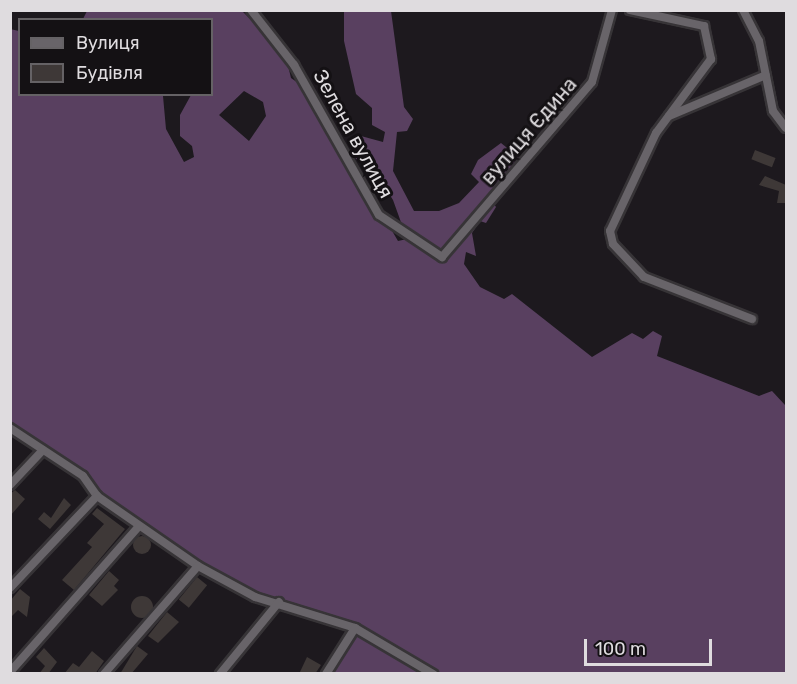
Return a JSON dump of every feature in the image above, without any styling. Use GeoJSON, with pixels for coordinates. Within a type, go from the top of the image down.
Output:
{"type":"FeatureCollection","features":[{"type":"Feature","properties":{"kind":"street","name":"Зелена вулиця"},"geometry":{"type":"LineString","coordinates":[[251,10],[294,65],[379,215],[442,257]]}},
{"type":"Feature","properties":{"kind":"street","name":"вулиця Єдина"},"geometry":{"type":"LineString","coordinates":[[442,257],[592,82],[612,10]]}},
{"type":"Feature","properties":{"kind":"street"},"geometry":{"type":"LineString","coordinates":[[630,10],[691,19],[709,35],[711,59],[666,117],[610,231],[613,244],[644,277],[752,319]]}},
{"type":"Feature","properties":{"kind":"street"},"geometry":{"type":"LineString","coordinates":[[742,10],[759,41],[773,111],[786,128]]}},
{"type":"Feature","properties":{"kind":"street"},"geometry":{"type":"LineString","coordinates":[[666,117],[766,75]]}},
{"type":"Feature","properties":{"kind":"street"},"geometry":{"type":"LineString","coordinates":[[10,428],[82,476],[97,496],[198,566],[255,597],[279,602],[355,628],[433,674]]}},
{"type":"Feature","properties":{"kind":"street"},"geometry":{"type":"LineString","coordinates":[[10,485],[43,450]]}},
{"type":"Feature","properties":{"kind":"street"},"geometry":{"type":"LineString","coordinates":[[10,588],[97,496]]}},
{"type":"Feature","properties":{"kind":"street"},"geometry":{"type":"LineString","coordinates":[[10,672],[139,526]]}},
{"type":"Feature","properties":{"kind":"street"},"geometry":{"type":"LineString","coordinates":[[104,674],[198,566]]}},
{"type":"Feature","properties":{"kind":"street"},"geometry":{"type":"LineString","coordinates":[[220,674],[279,602]]}},
{"type":"Feature","properties":{"kind":"street"},"geometry":{"type":"LineString","coordinates":[[326,674],[355,628]]}},
{"type":"Feature","properties":{"kind":"shaded area"},"geometry":{"type":"Polygon","coordinates":[[[87,11],[242,11],[285,53],[291,78],[311,92],[398,241],[407,239],[393,200],[371,165],[356,159],[352,146],[361,136],[383,142],[385,132],[372,125],[372,108],[356,94],[344,41],[344,11],[391,11],[404,107],[413,119],[407,131],[397,132],[393,171],[414,211],[439,211],[459,203],[479,182],[471,174],[478,160],[501,143],[522,160],[489,197],[496,207],[486,223],[480,221],[472,233],[476,256],[466,252],[464,264],[480,287],[504,299],[512,294],[592,357],[632,333],[643,339],[653,331],[662,336],[657,356],[759,396],[772,391],[785,405],[786,673],[326,673],[355,628],[255,597],[113,508],[83,476],[11,428],[10,29],[18,31],[18,96],[163,96],[166,129],[184,162],[194,157],[192,146],[180,136],[180,115],[190,96],[213,96],[213,18],[84,18],[87,11]],[[244,91],[219,115],[249,141],[266,116],[263,102],[244,91]]]}},
{"type":"Feature","properties":{"kind":"building"},"geometry":{"type":"Polygon","coordinates":[[[755,150],[776,158],[772,167],[751,159],[755,150]]]}},
{"type":"Feature","properties":{"kind":"building"},"geometry":{"type":"Polygon","coordinates":[[[765,176],[786,185],[786,203],[777,203],[779,191],[759,185],[765,176]]]}},
{"type":"Feature","properties":{"kind":"building"},"geometry":{"type":"Polygon","coordinates":[[[15,490],[25,499],[10,516],[10,494],[15,490]]]}},
{"type":"Feature","properties":{"kind":"building"},"geometry":{"type":"Polygon","coordinates":[[[64,498],[71,505],[50,529],[38,519],[44,512],[51,518],[64,498]]]}},
{"type":"Feature","properties":{"kind":"building"},"geometry":{"type":"Polygon","coordinates":[[[97,508],[125,529],[74,590],[62,580],[92,547],[87,543],[104,524],[92,514],[97,508]]]}},
{"type":"Feature","properties":{"kind":"building"},"geometry":{"type":"Polygon","coordinates":[[[142,536],[148,539],[151,545],[148,551],[142,554],[136,551],[133,545],[136,539],[142,536]]]}},
{"type":"Feature","properties":{"kind":"building"},"geometry":{"type":"Polygon","coordinates":[[[109,571],[119,580],[114,586],[118,590],[102,606],[89,595],[109,571]]]}},
{"type":"Feature","properties":{"kind":"building"},"geometry":{"type":"Polygon","coordinates":[[[197,577],[207,585],[189,608],[179,600],[197,577]]]}},
{"type":"Feature","properties":{"kind":"building"},"geometry":{"type":"Polygon","coordinates":[[[20,589],[30,597],[27,617],[18,610],[10,618],[10,601],[20,589]]]}},
{"type":"Feature","properties":{"kind":"building"},"geometry":{"type":"Polygon","coordinates":[[[142,596],[150,599],[153,607],[150,615],[142,618],[134,615],[131,607],[134,599],[142,596]]]}},
{"type":"Feature","properties":{"kind":"building"},"geometry":{"type":"Polygon","coordinates":[[[167,612],[179,622],[158,643],[148,636],[167,612]]]}},
{"type":"Feature","properties":{"kind":"building"},"geometry":{"type":"Polygon","coordinates":[[[137,646],[148,654],[131,674],[120,674],[137,646]]]}},
{"type":"Feature","properties":{"kind":"building"},"geometry":{"type":"Polygon","coordinates":[[[44,648],[57,662],[48,674],[39,674],[45,666],[36,657],[44,648]]]}},
{"type":"Feature","properties":{"kind":"building"},"geometry":{"type":"Polygon","coordinates":[[[92,651],[104,661],[95,674],[64,674],[73,663],[79,667],[92,651]]]}},
{"type":"Feature","properties":{"kind":"building"},"geometry":{"type":"Polygon","coordinates":[[[307,657],[321,665],[315,674],[299,674],[307,657]]]}}]}
